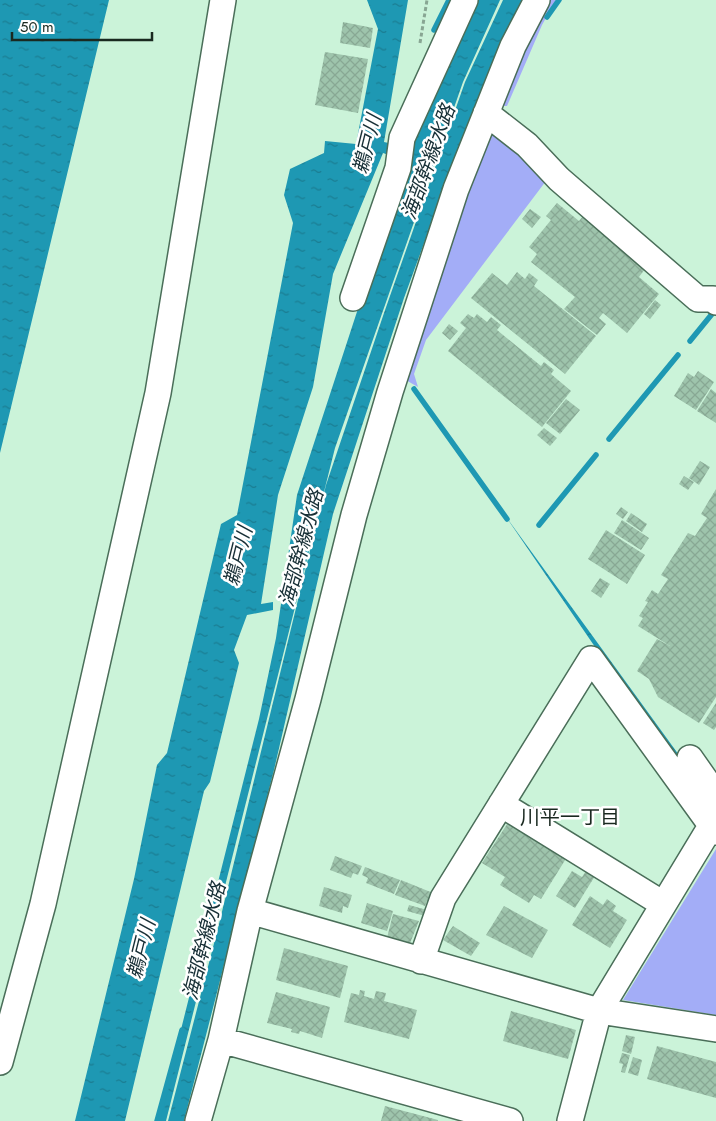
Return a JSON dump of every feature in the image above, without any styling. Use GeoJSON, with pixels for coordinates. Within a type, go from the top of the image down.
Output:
{"type":"FeatureCollection","features":[{"type":"Feature","properties":{"kind":"street"},"geometry":{"type":"LineString","coordinates":[[0,1062],[43,904],[158,393],[223,0]]}},
{"type":"Feature","properties":{"kind":"street"},"geometry":{"type":"LineString","coordinates":[[353,298],[398,168],[402,138],[465,0]]}},
{"type":"Feature","properties":{"kind":"street"},"geometry":{"type":"LineString","coordinates":[[198,1121],[221,1040],[250,911],[308,699],[354,515],[390,392],[456,189],[513,46],[537,0]]}},
{"type":"Feature","properties":{"kind":"street"},"geometry":{"type":"LineString","coordinates":[[486,113],[526,145],[559,179],[698,299],[715,299]]}},
{"type":"Feature","properties":{"kind":"street"},"geometry":{"type":"LineString","coordinates":[[421,961],[443,898],[591,659],[714,829]]}},
{"type":"Feature","properties":{"kind":"street"},"geometry":{"type":"LineString","coordinates":[[570,1121],[599,1011],[664,904],[714,829],[716,792],[690,758]]}},
{"type":"Feature","properties":{"kind":"street"},"geometry":{"type":"LineString","coordinates":[[501,804],[664,904]]}},
{"type":"Feature","properties":{"kind":"street"},"geometry":{"type":"LineString","coordinates":[[250,911],[599,1011],[716,1029]]}},
{"type":"Feature","properties":{"kind":"street"},"geometry":{"type":"LineString","coordinates":[[221,1040],[510,1121]]}},
{"type":"Feature","properties":{"kind":"shaded area"},"geometry":{"type":"Polygon","coordinates":[[[545,0],[556,0],[542,25],[507,106],[498,106],[545,0]]]}},
{"type":"Feature","properties":{"kind":"shaded area"},"geometry":{"type":"Polygon","coordinates":[[[493,130],[549,177],[426,340],[414,374],[418,387],[404,379],[485,139],[493,130]]]}},
{"type":"Feature","properties":{"kind":"shaded area"},"geometry":{"type":"Polygon","coordinates":[[[716,849],[716,1015],[623,1000],[716,849]]]}},
{"type":"Feature","properties":{"kind":"water"},"geometry":{"type":"Polygon","coordinates":[[[0,0],[109,0],[0,453],[0,0]]]}},
{"type":"Feature","properties":{"kind":"water","name":"鵜戸川"},"geometry":{"type":"Polygon","coordinates":[[[367,0],[408,0],[384,142],[393,144],[392,156],[383,153],[333,274],[313,387],[278,495],[261,604],[273,602],[273,610],[247,615],[234,650],[239,663],[210,782],[204,791],[125,1121],[75,1121],[134,879],[157,765],[167,753],[221,524],[237,515],[293,223],[284,195],[290,169],[324,153],[325,141],[356,144],[378,29],[367,0]]]}},
{"type":"Feature","properties":{"kind":"water","name":"海部幹線水路"},"geometry":{"type":"Polygon","coordinates":[[[474,0],[500,0],[463,82],[335,448],[166,1121],[158,1121],[259,719],[276,638],[297,495],[370,272],[406,144],[414,144],[439,77],[474,0]]]}},
{"type":"Feature","properties":{"kind":"water"},"geometry":{"type":"Polygon","coordinates":[[[503,0],[523,0],[468,123],[404,298],[333,514],[274,770],[184,1121],[168,1121],[218,928],[326,485],[465,82],[503,0]]]}},
{"type":"Feature","properties":{"kind":"water"},"geometry":{"type":"Polygon","coordinates":[[[504,514],[700,784],[697,787],[593,644],[504,514]]]}},
{"type":"Feature","properties":{"kind":"building"},"geometry":{"type":"Polygon","coordinates":[[[343,22],[373,28],[370,48],[340,43],[343,22]]]}},
{"type":"Feature","properties":{"kind":"building"},"geometry":{"type":"Polygon","coordinates":[[[325,52],[368,59],[358,113],[315,105],[325,52]]]}},
{"type":"Feature","properties":{"kind":"building"},"geometry":{"type":"Polygon","coordinates":[[[557,203],[579,221],[584,215],[609,235],[607,238],[645,269],[639,277],[659,294],[627,333],[603,313],[599,318],[606,324],[597,335],[564,309],[575,297],[531,262],[537,254],[529,247],[551,220],[546,216],[557,203]]]}},
{"type":"Feature","properties":{"kind":"building"},"geometry":{"type":"Polygon","coordinates":[[[530,209],[541,217],[532,228],[522,219],[530,209]]]}},
{"type":"Feature","properties":{"kind":"building"},"geometry":{"type":"Polygon","coordinates":[[[517,272],[525,279],[529,273],[538,280],[534,286],[596,336],[565,374],[471,298],[492,273],[507,285],[517,272]]]}},
{"type":"Feature","properties":{"kind":"building"},"geometry":{"type":"Polygon","coordinates":[[[655,300],[661,305],[650,319],[644,314],[655,300]]]}},
{"type":"Feature","properties":{"kind":"building"},"geometry":{"type":"Polygon","coordinates":[[[468,314],[474,318],[477,314],[487,322],[491,317],[501,325],[497,330],[541,366],[544,362],[554,370],[551,374],[571,391],[542,427],[448,351],[466,328],[460,323],[468,314]]]}},
{"type":"Feature","properties":{"kind":"building"},"geometry":{"type":"Polygon","coordinates":[[[449,324],[458,331],[450,340],[442,333],[449,324]]]}},
{"type":"Feature","properties":{"kind":"building"},"geometry":{"type":"Polygon","coordinates":[[[698,371],[714,382],[696,410],[674,396],[688,373],[694,377],[698,371]]]}},
{"type":"Feature","properties":{"kind":"building"},"geometry":{"type":"Polygon","coordinates":[[[711,389],[716,393],[716,423],[697,411],[711,389]]]}},
{"type":"Feature","properties":{"kind":"building"},"geometry":{"type":"Polygon","coordinates":[[[566,399],[580,410],[560,434],[546,423],[566,399]]]}},
{"type":"Feature","properties":{"kind":"building"},"geometry":{"type":"Polygon","coordinates":[[[544,428],[557,438],[550,446],[537,435],[544,428]]]}},
{"type":"Feature","properties":{"kind":"building"},"geometry":{"type":"Polygon","coordinates":[[[700,461],[710,467],[699,485],[689,478],[700,461]]]}},
{"type":"Feature","properties":{"kind":"building"},"geometry":{"type":"Polygon","coordinates":[[[684,476],[694,482],[688,490],[679,484],[684,476]]]}},
{"type":"Feature","properties":{"kind":"building"},"geometry":{"type":"Polygon","coordinates":[[[716,489],[716,697],[699,723],[658,697],[649,679],[637,671],[657,639],[670,646],[638,626],[643,618],[639,616],[648,602],[645,601],[652,590],[658,594],[668,579],[661,575],[688,533],[695,536],[707,518],[701,514],[716,489]]]}},
{"type":"Feature","properties":{"kind":"building"},"geometry":{"type":"Polygon","coordinates":[[[621,507],[628,512],[623,519],[616,514],[621,507]]]}},
{"type":"Feature","properties":{"kind":"building"},"geometry":{"type":"Polygon","coordinates":[[[631,513],[647,524],[642,532],[626,521],[631,513]]]}},
{"type":"Feature","properties":{"kind":"building"},"geometry":{"type":"Polygon","coordinates":[[[622,520],[649,538],[641,550],[614,533],[622,520]]]}},
{"type":"Feature","properties":{"kind":"building"},"geometry":{"type":"Polygon","coordinates":[[[606,530],[645,555],[627,584],[588,559],[606,530]]]}},
{"type":"Feature","properties":{"kind":"building"},"geometry":{"type":"Polygon","coordinates":[[[600,578],[610,584],[601,598],[591,591],[600,578]]]}},
{"type":"Feature","properties":{"kind":"building"},"geometry":{"type":"Polygon","coordinates":[[[716,703],[716,727],[714,730],[703,723],[716,703]]]}},
{"type":"Feature","properties":{"kind":"building"},"geometry":{"type":"Polygon","coordinates":[[[509,821],[567,857],[541,899],[534,895],[529,903],[500,885],[505,877],[482,863],[509,821]]]}},
{"type":"Feature","properties":{"kind":"building"},"geometry":{"type":"Polygon","coordinates":[[[335,856],[362,866],[358,875],[353,873],[351,878],[330,870],[335,856]]]}},
{"type":"Feature","properties":{"kind":"building"},"geometry":{"type":"Polygon","coordinates":[[[365,867],[400,880],[394,894],[366,883],[368,878],[362,875],[365,867]]]}},
{"type":"Feature","properties":{"kind":"building"},"geometry":{"type":"Polygon","coordinates":[[[572,871],[582,877],[586,871],[595,876],[575,908],[556,896],[572,871]]]}},
{"type":"Feature","properties":{"kind":"building"},"geometry":{"type":"Polygon","coordinates":[[[401,880],[433,893],[429,902],[427,901],[425,906],[395,895],[401,880]]]}},
{"type":"Feature","properties":{"kind":"building"},"geometry":{"type":"Polygon","coordinates":[[[324,887],[352,895],[348,908],[343,906],[342,913],[319,906],[324,887]]]}},
{"type":"Feature","properties":{"kind":"building"},"geometry":{"type":"Polygon","coordinates":[[[590,896],[603,905],[607,899],[616,906],[613,911],[627,920],[610,948],[572,925],[590,896]]]}},
{"type":"Feature","properties":{"kind":"building"},"geometry":{"type":"Polygon","coordinates":[[[367,903],[393,911],[387,931],[361,923],[367,903]]]}},
{"type":"Feature","properties":{"kind":"building"},"geometry":{"type":"Polygon","coordinates":[[[409,905],[427,910],[425,916],[407,911],[409,905]]]}},
{"type":"Feature","properties":{"kind":"building"},"geometry":{"type":"Polygon","coordinates":[[[504,906],[548,930],[532,958],[486,935],[504,906]]]}},
{"type":"Feature","properties":{"kind":"building"},"geometry":{"type":"Polygon","coordinates":[[[393,914],[419,921],[408,948],[386,942],[393,914]]]}},
{"type":"Feature","properties":{"kind":"building"},"geometry":{"type":"Polygon","coordinates":[[[453,926],[480,943],[471,956],[443,940],[453,926]]]}},
{"type":"Feature","properties":{"kind":"building"},"geometry":{"type":"Polygon","coordinates":[[[284,948],[348,966],[340,998],[276,980],[284,948]]]}},
{"type":"Feature","properties":{"kind":"building"},"geometry":{"type":"Polygon","coordinates":[[[360,990],[365,991],[364,996],[374,999],[376,991],[386,993],[384,1001],[417,1010],[409,1039],[344,1022],[351,993],[359,995],[360,990]]]}},
{"type":"Feature","properties":{"kind":"building"},"geometry":{"type":"Polygon","coordinates":[[[276,992],[330,1007],[322,1038],[300,1031],[299,1034],[291,1032],[292,1029],[267,1023],[276,992]]]}},
{"type":"Feature","properties":{"kind":"building"},"geometry":{"type":"Polygon","coordinates":[[[511,1011],[576,1030],[568,1059],[503,1041],[511,1011]]]}},
{"type":"Feature","properties":{"kind":"building"},"geometry":{"type":"Polygon","coordinates":[[[626,1035],[635,1037],[631,1054],[622,1051],[626,1035]]]}},
{"type":"Feature","properties":{"kind":"building"},"geometry":{"type":"Polygon","coordinates":[[[657,1046],[716,1062],[716,1098],[647,1079],[657,1046]]]}},
{"type":"Feature","properties":{"kind":"building"},"geometry":{"type":"Polygon","coordinates":[[[622,1053],[630,1055],[625,1073],[621,1072],[623,1064],[619,1063],[622,1053]]]}},
{"type":"Feature","properties":{"kind":"building"},"geometry":{"type":"Polygon","coordinates":[[[633,1057],[642,1060],[638,1076],[628,1073],[633,1057]]]}},
{"type":"Feature","properties":{"kind":"building"},"geometry":{"type":"Polygon","coordinates":[[[385,1106],[438,1120],[438,1121],[381,1121],[385,1106]]]}},
{"type":"Feature","properties":{"kind":"waterway"},"geometry":{"type":"LineString","coordinates":[[434,30],[449,0]]}},
{"type":"Feature","properties":{"kind":"waterway"},"geometry":{"type":"LineString","coordinates":[[547,17],[559,0]]}},
{"type":"Feature","properties":{"kind":"waterway"},"geometry":{"type":"LineString","coordinates":[[690,341],[712,314]]}},
{"type":"Feature","properties":{"kind":"waterway"},"geometry":{"type":"LineString","coordinates":[[609,439],[678,355]]}},
{"type":"Feature","properties":{"kind":"waterway"},"geometry":{"type":"LineString","coordinates":[[414,389],[507,519]]}},
{"type":"Feature","properties":{"kind":"waterway"},"geometry":{"type":"LineString","coordinates":[[539,525],[596,455]]}},
{"type":"Feature","properties":{"kind":"waterway"},"geometry":{"type":"LineString","coordinates":[[157,1121],[182,1030]]}},
{"type":"Feature","properties":{"kind":"district","name":"川平一丁目"},"geometry":{"type":"Point","coordinates":[570,817]}}]}
